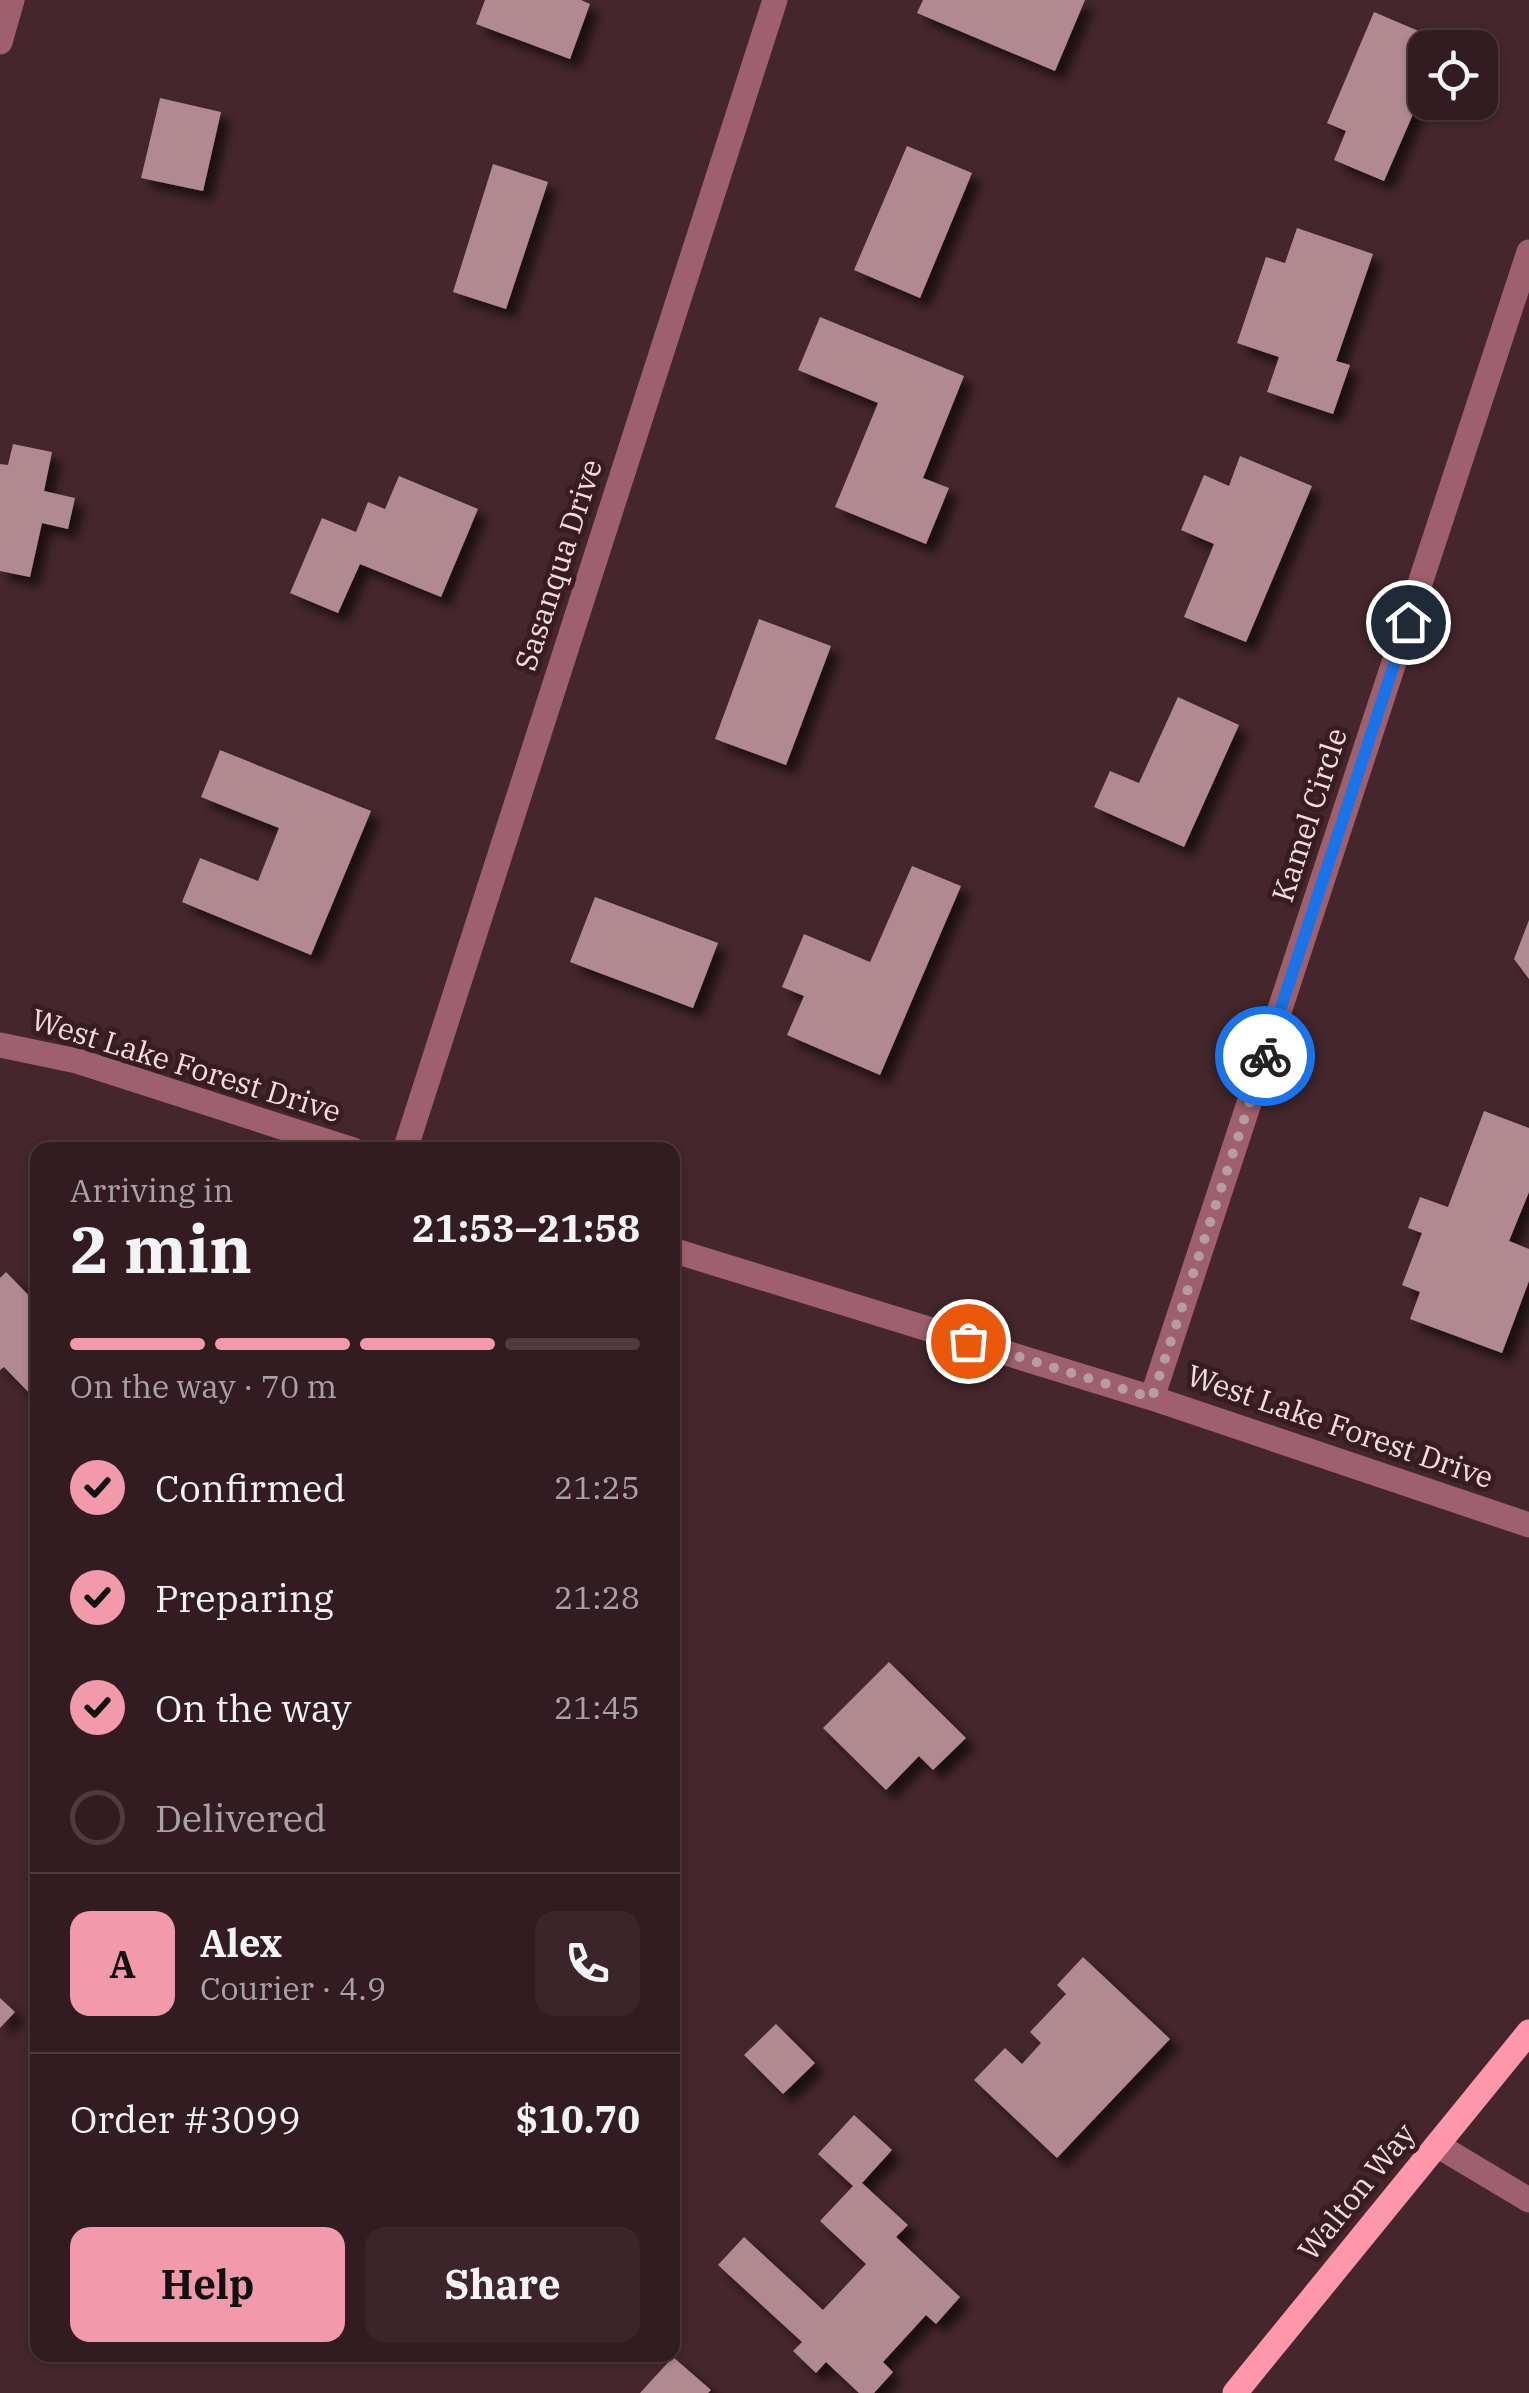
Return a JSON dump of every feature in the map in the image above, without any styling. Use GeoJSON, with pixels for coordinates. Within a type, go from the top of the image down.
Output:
{"type":"FeatureCollection","features":[{"type":"Feature","properties":{"kind":"main road","name":"Walton Way"},"geometry":{"type":"LineString","coordinates":[[1235,2393],[1529,2032]]}},
{"type":"Feature","properties":{"kind":"street"},"geometry":{"type":"LineString","coordinates":[[0,42],[12,0]]}},
{"type":"Feature","properties":{"kind":"street","name":"Sasanqua Drive"},"geometry":{"type":"LineString","coordinates":[[409,1142],[775,0]]}},
{"type":"Feature","properties":{"kind":"street","name":"Kamel Circle"},"geometry":{"type":"LineString","coordinates":[[1152,1398],[1529,252]]}},
{"type":"Feature","properties":{"kind":"street","name":"West Lake Forest Drive"},"geometry":{"type":"LineString","coordinates":[[0,1046],[76,1061],[328,1142]]}},
{"type":"Feature","properties":{"kind":"street","name":"West Lake Forest Drive"},"geometry":{"type":"LineString","coordinates":[[680,1252],[1152,1398],[1529,1525]]}},
{"type":"Feature","properties":{"kind":"street"},"geometry":{"type":"LineString","coordinates":[[1438,2144],[1529,2200]]}},
{"type":"Feature","properties":{"kind":"building"},"geometry":{"type":"Polygon","coordinates":[[[485,0],[581,0],[590,4],[570,59],[476,24],[485,0]]]}},
{"type":"Feature","properties":{"kind":"building"},"geometry":{"type":"Polygon","coordinates":[[[923,0],[1085,0],[1055,71],[917,13],[923,0]]]}},
{"type":"Feature","properties":{"kind":"building"},"geometry":{"type":"Polygon","coordinates":[[[1374,12],[1416,30],[1408,30],[1410,120],[1384,181],[1334,160],[1346,131],[1327,123],[1374,12]]]}},
{"type":"Feature","properties":{"kind":"building"},"geometry":{"type":"Polygon","coordinates":[[[160,98],[221,112],[203,191],[141,178],[160,98]]]}},
{"type":"Feature","properties":{"kind":"building"},"geometry":{"type":"Polygon","coordinates":[[[907,146],[972,173],[920,298],[854,270],[907,146]]]}},
{"type":"Feature","properties":{"kind":"building"},"geometry":{"type":"Polygon","coordinates":[[[493,164],[548,182],[506,309],[453,292],[493,164]]]}},
{"type":"Feature","properties":{"kind":"building"},"geometry":{"type":"Polygon","coordinates":[[[1297,228],[1373,254],[1336,361],[1350,365],[1333,414],[1267,392],[1279,357],[1237,343],[1266,257],[1285,263],[1297,228]]]}},
{"type":"Feature","properties":{"kind":"building"},"geometry":{"type":"Polygon","coordinates":[[[820,317],[964,376],[923,478],[949,488],[926,544],[835,507],[878,403],[798,370],[820,317]]]}},
{"type":"Feature","properties":{"kind":"building"},"geometry":{"type":"Polygon","coordinates":[[[13,444],[52,452],[44,491],[75,498],[68,529],[42,523],[30,577],[0,571],[0,464],[8,465],[13,444]]]}},
{"type":"Feature","properties":{"kind":"building"},"geometry":{"type":"Polygon","coordinates":[[[1240,456],[1312,486],[1246,642],[1184,617],[1214,544],[1181,530],[1204,475],[1229,486],[1240,456]]]}},
{"type":"Feature","properties":{"kind":"building"},"geometry":{"type":"Polygon","coordinates":[[[399,476],[478,509],[441,597],[360,564],[338,613],[290,593],[322,518],[356,532],[368,502],[385,509],[399,476]]]}},
{"type":"Feature","properties":{"kind":"building"},"geometry":{"type":"Polygon","coordinates":[[[759,619],[831,646],[786,765],[715,739],[759,619]]]}},
{"type":"Feature","properties":{"kind":"building"},"geometry":{"type":"Polygon","coordinates":[[[1178,697],[1239,725],[1184,847],[1094,807],[1110,771],[1139,783],[1178,697]]]}},
{"type":"Feature","properties":{"kind":"building"},"geometry":{"type":"Polygon","coordinates":[[[220,750],[371,811],[311,955],[182,902],[200,858],[258,881],[279,828],[201,797],[220,750]]]}},
{"type":"Feature","properties":{"kind":"building"},"geometry":{"type":"Polygon","coordinates":[[[912,866],[961,886],[880,1075],[787,1035],[804,996],[782,987],[804,934],[870,962],[912,866]]]}},
{"type":"Feature","properties":{"kind":"building"},"geometry":{"type":"Polygon","coordinates":[[[595,897],[718,943],[693,1008],[570,962],[595,897]]]}},
{"type":"Feature","properties":{"kind":"building"},"geometry":{"type":"Polygon","coordinates":[[[1529,920],[1529,979],[1514,959],[1529,920]]]}},
{"type":"Feature","properties":{"kind":"building"},"geometry":{"type":"Polygon","coordinates":[[[1484,1111],[1529,1128],[1529,1192],[1509,1241],[1529,1249],[1529,1281],[1502,1353],[1410,1319],[1420,1292],[1402,1285],[1422,1233],[1408,1228],[1420,1197],[1448,1207],[1484,1111]]]}},
{"type":"Feature","properties":{"kind":"building"},"geometry":{"type":"Polygon","coordinates":[[[6,1272],[30,1297],[30,1394],[4,1367],[0,1370],[0,1278],[6,1272]]]}},
{"type":"Feature","properties":{"kind":"building"},"geometry":{"type":"Polygon","coordinates":[[[889,1662],[966,1738],[933,1770],[919,1756],[886,1790],[823,1728],[889,1662]]]}},
{"type":"Feature","properties":{"kind":"building"},"geometry":{"type":"Polygon","coordinates":[[[1083,1957],[1170,2039],[1057,2158],[974,2080],[1005,2048],[1022,2064],[1041,2043],[1030,2032],[1066,1994],[1057,1985],[1083,1957]]]}},
{"type":"Feature","properties":{"kind":"building"},"geometry":{"type":"Polygon","coordinates":[[[0,1998],[15,2012],[0,2028],[0,1998]]]}},
{"type":"Feature","properties":{"kind":"building"},"geometry":{"type":"Polygon","coordinates":[[[776,2024],[815,2063],[783,2094],[744,2055],[776,2024]]]}},
{"type":"Feature","properties":{"kind":"building"},"geometry":{"type":"Polygon","coordinates":[[[854,2115],[892,2150],[862,2183],[908,2225],[896,2237],[960,2297],[936,2324],[926,2315],[883,2362],[893,2372],[874,2393],[859,2393],[826,2362],[816,2373],[793,2351],[802,2342],[718,2265],[744,2237],[823,2310],[866,2264],[820,2221],[853,2186],[818,2154],[854,2115]]]}},
{"type":"Feature","properties":{"kind":"building"},"geometry":{"type":"Polygon","coordinates":[[[668,2362],[679,2362],[711,2390],[708,2393],[640,2393],[668,2362]]]}},
{"type":"Feature","properties":{"kind":"way so far"},"geometry":{"type":"LineString","coordinates":[[968,1341],[1152,1398],[1265,1056]]}},
{"type":"Feature","properties":{"kind":"route"},"geometry":{"type":"LineString","coordinates":[[1265,1056],[1408,622]]}}]}
